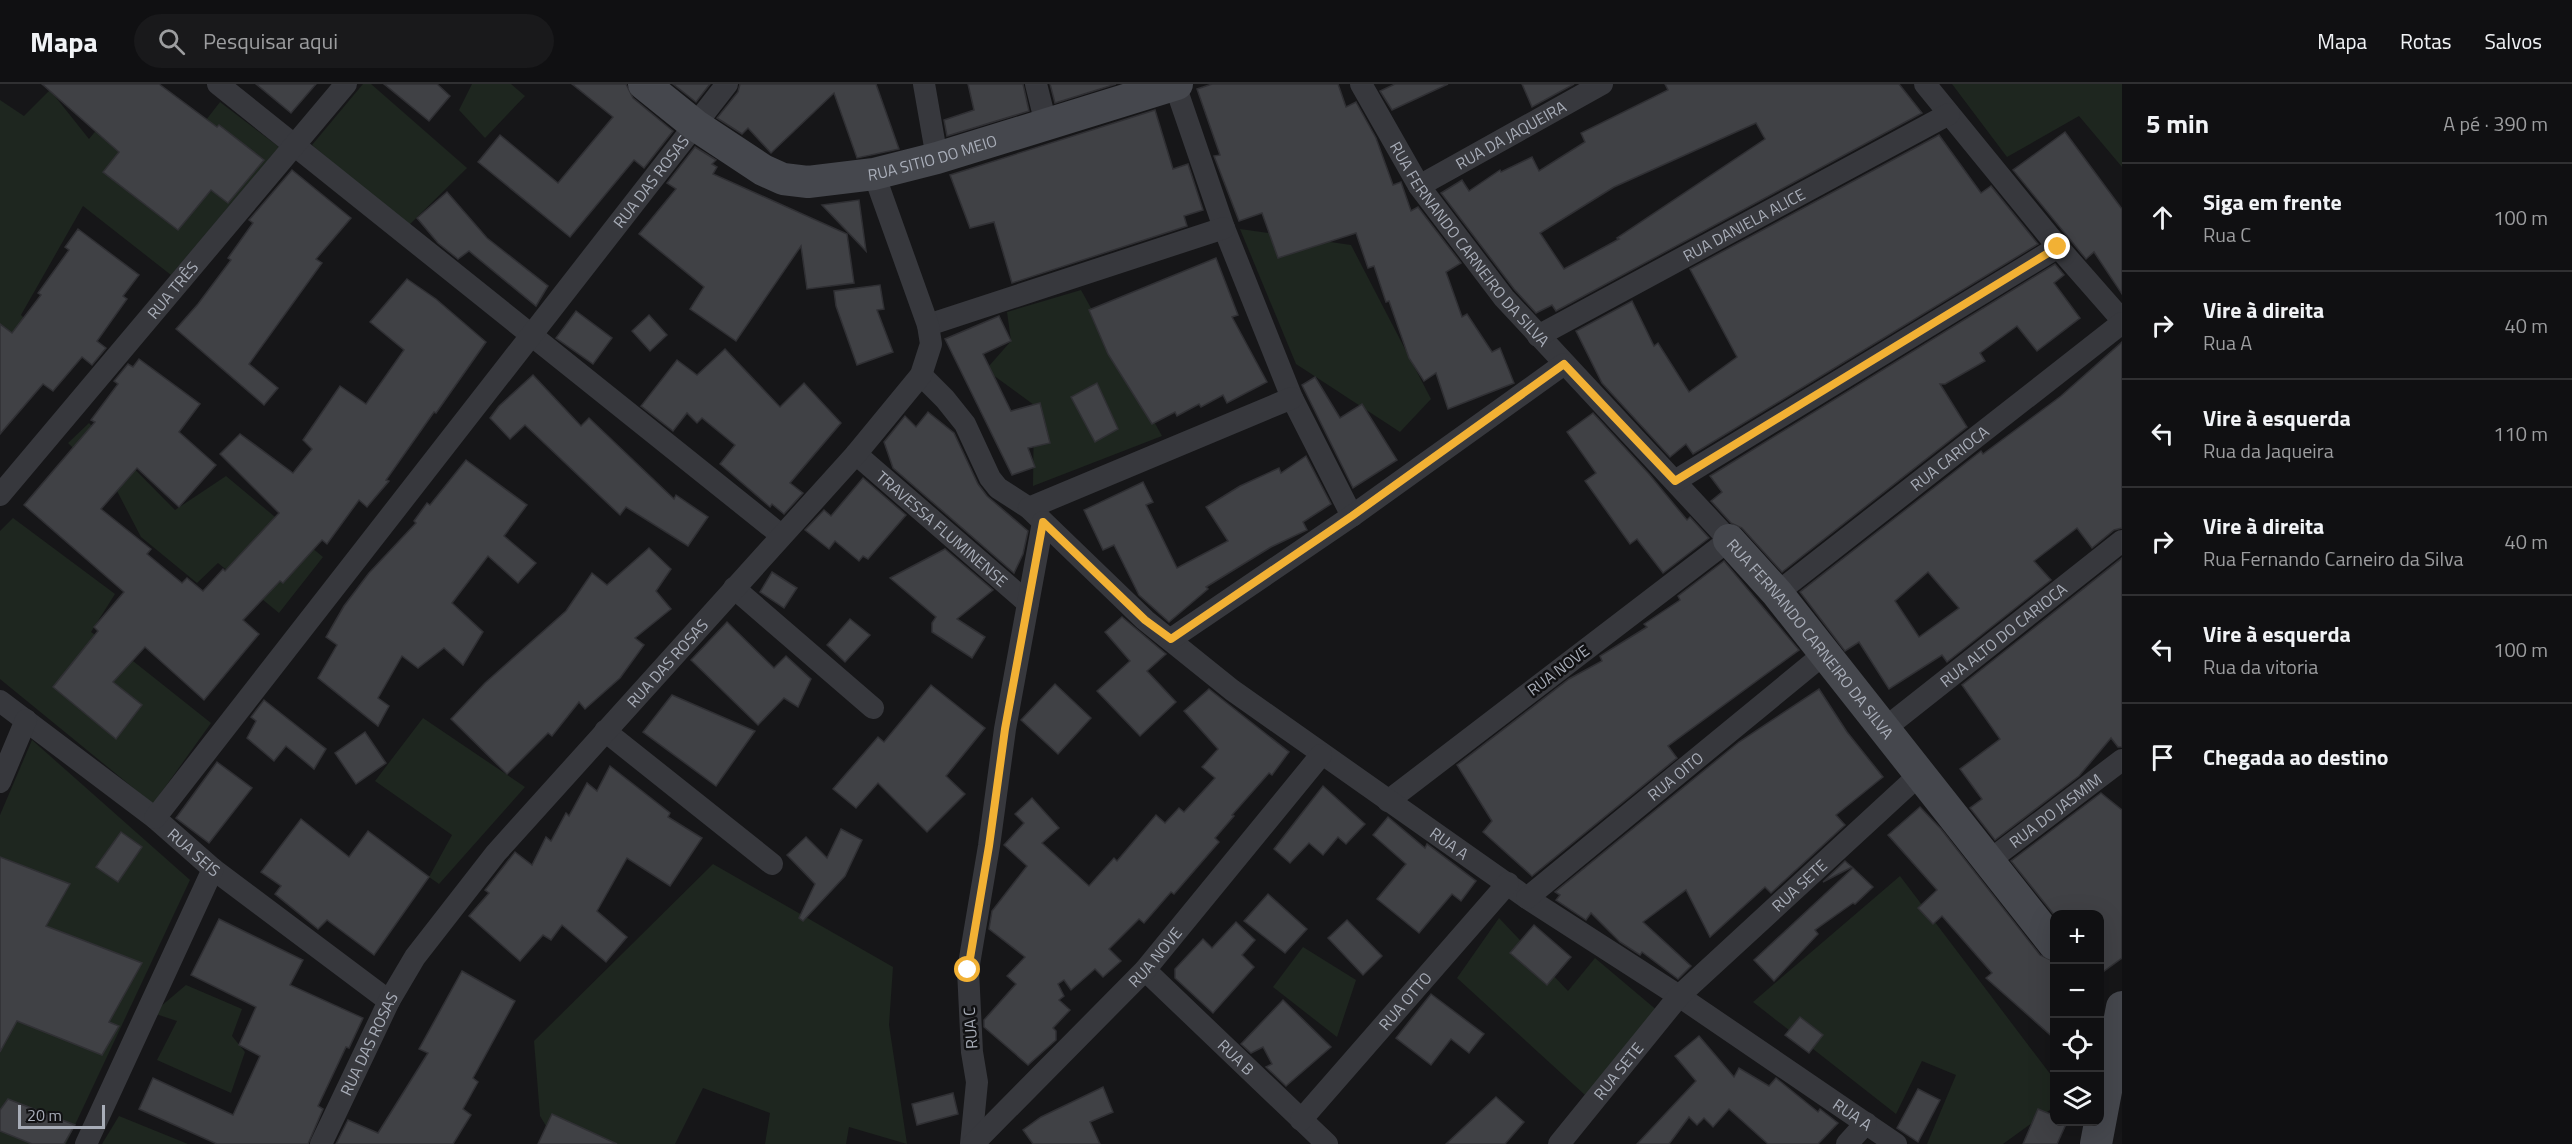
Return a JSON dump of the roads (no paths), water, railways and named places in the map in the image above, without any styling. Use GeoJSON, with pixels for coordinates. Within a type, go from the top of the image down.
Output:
{"type":"FeatureCollection","features":[{"type":"Feature","properties":{"kind":"street"},"geometry":{"type":"LineString","coordinates":[[218,84],[781,535]]}},
{"type":"Feature","properties":{"kind":"street","name":"RUA TRÊS"},"geometry":{"type":"LineString","coordinates":[[0,495],[346,84]]}},
{"type":"Feature","properties":{"kind":"street"},"geometry":{"type":"LineString","coordinates":[[644,84],[695,125]]}},
{"type":"Feature","properties":{"kind":"street","name":"RUA DAS ROSAS"},"geometry":{"type":"LineString","coordinates":[[155,818],[727,84]]}},
{"type":"Feature","properties":{"kind":"street"},"geometry":{"type":"LineString","coordinates":[[924,84],[937,158]]}},
{"type":"Feature","properties":{"kind":"street"},"geometry":{"type":"LineString","coordinates":[[1036,84],[1046,124]]}},
{"type":"Feature","properties":{"kind":"street"},"geometry":{"type":"LineString","coordinates":[[1176,84],[1224,228],[1292,398],[1352,516]]}},
{"type":"Feature","properties":{"kind":"street","name":"RUA SITIO DO MEIO"},"geometry":{"type":"LineString","coordinates":[[695,125],[763,170],[783,179],[808,182],[874,174],[937,158],[1176,84]]}},
{"type":"Feature","properties":{"kind":"street","name":"RUA FERNANDO CARNEIRO DA SILVA"},"geometry":{"type":"LineString","coordinates":[[1361,84],[1419,186],[1503,298],[1778,593],[1919,775],[1990,860],[2050,938]]}},
{"type":"Feature","properties":{"kind":"street","name":"RUA DA JAQUEIRA"},"geometry":{"type":"LineString","coordinates":[[1419,186],[1602,84]]}},
{"type":"Feature","properties":{"kind":"street"},"geometry":{"type":"LineString","coordinates":[[1925,84],[2122,322]]}},
{"type":"Feature","properties":{"kind":"street","name":"RUA DANIELA ALICE"},"geometry":{"type":"LineString","coordinates":[[1538,336],[1949,114]]}},
{"type":"Feature","properties":{"kind":"street","name":"RUA DAS ROSAS"},"geometry":{"type":"LineString","coordinates":[[321,1144],[389,1001],[415,957],[496,853],[856,453],[921,375],[931,344],[928,325],[874,174]]}},
{"type":"Feature","properties":{"kind":"street"},"geometry":{"type":"LineString","coordinates":[[928,325],[1224,228]]}},
{"type":"Feature","properties":{"kind":"street"},"geometry":{"type":"LineString","coordinates":[[1675,481],[2058,247]]}},
{"type":"Feature","properties":{"kind":"street","name":"RUA CARIOCA"},"geometry":{"type":"LineString","coordinates":[[1778,593],[2122,322]]}},
{"type":"Feature","properties":{"kind":"street"},"geometry":{"type":"LineString","coordinates":[[1171,639],[1352,516],[1564,364]]}},
{"type":"Feature","properties":{"kind":"street","name":"RUA A"},"geometry":{"type":"LineString","coordinates":[[921,375],[945,399],[964,424],[990,478],[998,488],[1036,515],[1145,620],[1232,690],[1321,755],[1527,898],[1679,996],[1896,1144]]}},
{"type":"Feature","properties":{"kind":"street"},"geometry":{"type":"LineString","coordinates":[[1036,515],[1292,398]]}},
{"type":"Feature","properties":{"kind":"street","name":"TRAVESSA FLUMINENSE"},"geometry":{"type":"LineString","coordinates":[[856,453],[1028,603]]}},
{"type":"Feature","properties":{"kind":"street","name":"RUA C"},"geometry":{"type":"LineString","coordinates":[[972,1144],[976,1083],[972,1052],[968,970],[989,846],[1005,729],[1028,603],[1036,515]]}},
{"type":"Feature","properties":{"kind":"street","name":"RUA NOVE"},"geometry":{"type":"LineString","coordinates":[[1388,801],[1729,540]]}},
{"type":"Feature","properties":{"kind":"street","name":"RUA ALTO DO CARIOCA"},"geometry":{"type":"LineString","coordinates":[[1884,729],[2122,541]]}},
{"type":"Feature","properties":{"kind":"street"},"geometry":{"type":"LineString","coordinates":[[734,588],[873,708]]}},
{"type":"Feature","properties":{"kind":"street","name":"RUA OITO"},"geometry":{"type":"LineString","coordinates":[[1527,898],[1824,654]]}},
{"type":"Feature","properties":{"kind":"street","name":"RUA SEIS"},"geometry":{"type":"LineString","coordinates":[[0,700],[155,818],[213,868],[389,1001]]}},
{"type":"Feature","properties":{"kind":"street"},"geometry":{"type":"LineString","coordinates":[[0,782],[26,720]]}},
{"type":"Feature","properties":{"kind":"street"},"geometry":{"type":"LineString","coordinates":[[605,731],[772,864]]}},
{"type":"Feature","properties":{"kind":"street","name":"RUA NOVE"},"geometry":{"type":"LineString","coordinates":[[972,1144],[1145,970],[1321,755]]}},
{"type":"Feature","properties":{"kind":"street","name":"RUA DO JASMIM"},"geometry":{"type":"LineString","coordinates":[[1990,860],[2122,759]]}},
{"type":"Feature","properties":{"kind":"street","name":"RUA SETE"},"geometry":{"type":"LineString","coordinates":[[1559,1144],[1679,996],[1919,775]]}},
{"type":"Feature","properties":{"kind":"street"},"geometry":{"type":"LineString","coordinates":[[86,1144],[213,868]]}},
{"type":"Feature","properties":{"kind":"street","name":"RUA OTTO"},"geometry":{"type":"LineString","coordinates":[[1301,1120],[1508,883]]}},
{"type":"Feature","properties":{"kind":"street","name":"RUA B"},"geometry":{"type":"LineString","coordinates":[[1145,970],[1327,1144]]}},
{"type":"Feature","properties":{"kind":"street"},"geometry":{"type":"LineString","coordinates":[[2096,1144],[2115,1016]]}},
{"type":"Feature","properties":{"kind":"street"},"geometry":{"type":"LineString","coordinates":[[1847,1144],[1866,1123]]}}]}
